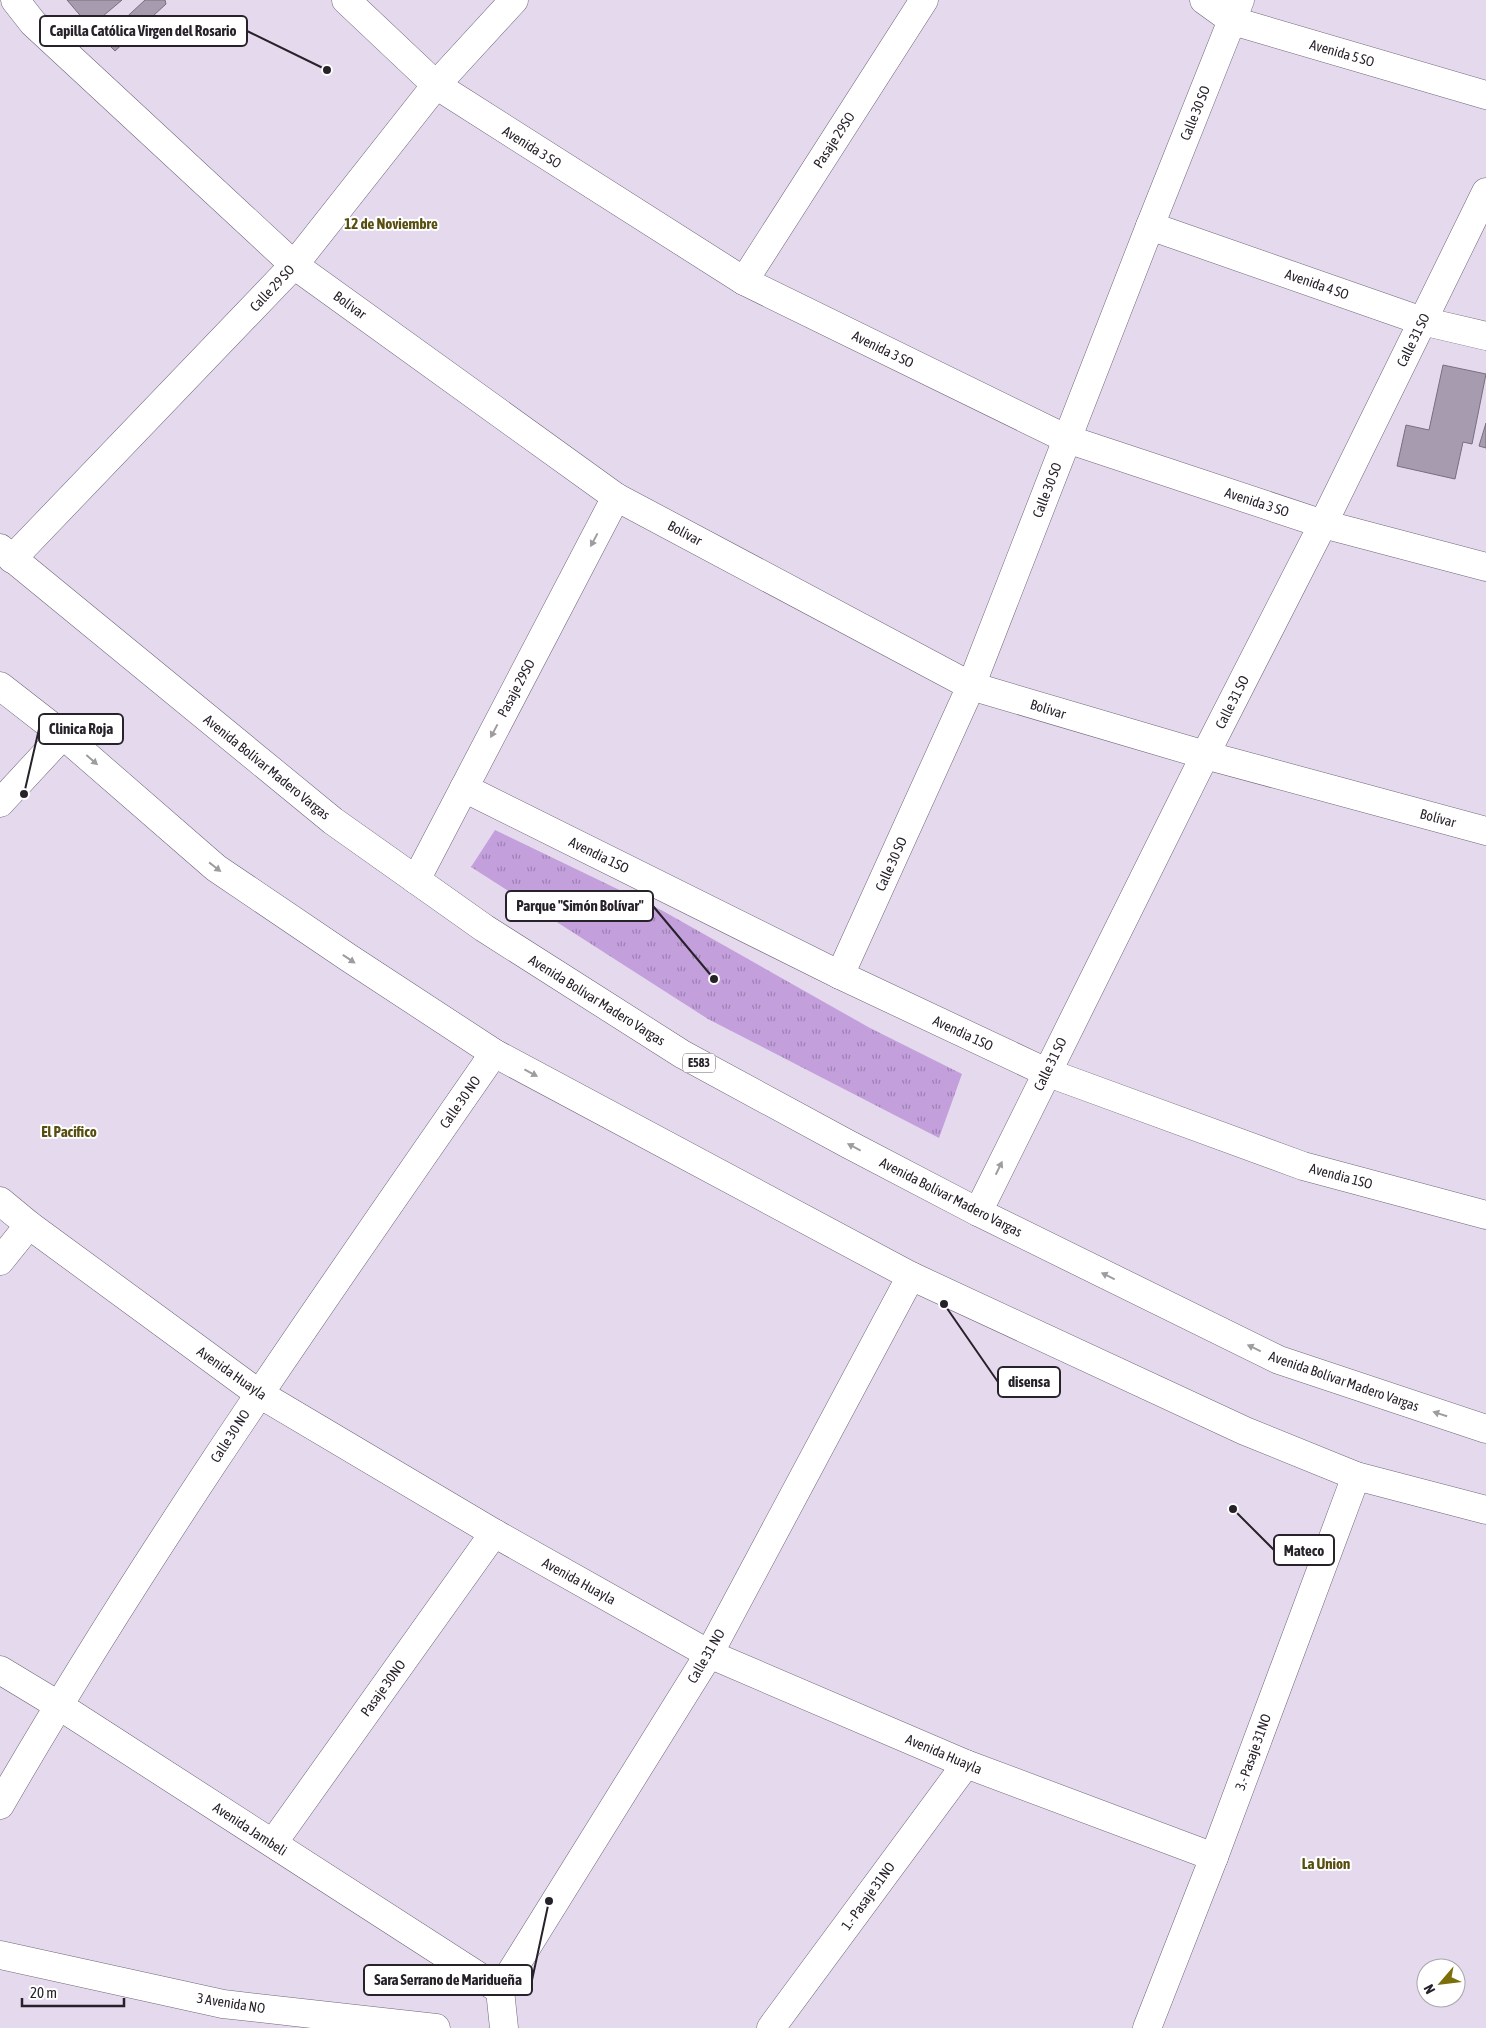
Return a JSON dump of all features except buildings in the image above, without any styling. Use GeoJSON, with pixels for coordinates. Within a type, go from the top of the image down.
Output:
{"type":"FeatureCollection","features":[{"type":"Feature","properties":{"kind":"street","name":"Bolívar"},"geometry":{"type":"LineString","coordinates":[[14,0],[33,23],[294,265],[616,497],[971,686],[1205,755],[1486,831]]}},
{"type":"Feature","properties":{"kind":"street","name":"Avenida 3 SO"},"geometry":{"type":"LineString","coordinates":[[346,0],[436,85],[744,281],[1067,439],[1323,524],[1486,567]]}},
{"type":"Feature","properties":{"kind":"street","name":"Calle 29 SO"},"geometry":{"type":"LineString","coordinates":[[6,554],[294,265],[436,85],[514,0]]}},
{"type":"Feature","properties":{"kind":"street","name":"Pasaje 29SO"},"geometry":{"type":"LineString","coordinates":[[744,281],[924,0]]}},
{"type":"Feature","properties":{"kind":"street","name":"Avenida 5 SO"},"geometry":{"type":"LineString","coordinates":[[1204,0],[1486,95]]}},
{"type":"Feature","properties":{"kind":"street","name":"Calle 30 SO"},"geometry":{"type":"LineString","coordinates":[[840,975],[971,686],[1236,10]]}},
{"type":"Feature","properties":{"kind":"street","name":"Calle 31 SO"},"geometry":{"type":"LineString","coordinates":[[978,1212],[1046,1072],[1323,524],[1486,192]]}},
{"type":"Feature","properties":{"kind":"street","name":"Avenida 4 SO"},"geometry":{"type":"LineString","coordinates":[[1150,226],[1422,321],[1486,336]]}},
{"type":"Feature","properties":{"kind":"street","name":"Pasaje 29SO"},"geometry":{"type":"LineString","coordinates":[[416,880],[616,497]]}},
{"type":"Feature","properties":{"kind":"street","name":"Avenida Bolívar Madero Vargas"},"geometry":{"type":"LineString","coordinates":[[6,554],[333,821],[484,928],[682,1054],[978,1212],[1279,1360],[1486,1429]]}},
{"type":"Feature","properties":{"kind":"street"},"geometry":{"type":"LineString","coordinates":[[0,686],[63,735],[216,868],[494,1053],[911,1276],[1245,1431],[1356,1476],[1486,1510]]}},
{"type":"Feature","properties":{"kind":"street"},"geometry":{"type":"LineString","coordinates":[[0,803],[63,735]]}},
{"type":"Feature","properties":{"kind":"street","name":"Avendia 1SO"},"geometry":{"type":"LineString","coordinates":[[464,788],[840,975],[1046,1072],[1303,1166],[1486,1215]]}},
{"type":"Feature","properties":{"kind":"street","name":"Calle 30 NO"},"geometry":{"type":"LineString","coordinates":[[0,1805],[58,1705],[258,1393],[494,1053]]}},
{"type":"Feature","properties":{"kind":"street","name":"Avenida Huayla"},"geometry":{"type":"LineString","coordinates":[[0,1201],[29,1225],[258,1393],[494,1533],[709,1654],[966,1764],[1214,1857]]}},
{"type":"Feature","properties":{"kind":"street"},"geometry":{"type":"LineString","coordinates":[[0,1261],[29,1225]]}},
{"type":"Feature","properties":{"kind":"street","name":"Calle 31 NO"},"geometry":{"type":"LineString","coordinates":[[500,1990],[709,1654],[911,1276]]}},
{"type":"Feature","properties":{"kind":"street","name":"3.- Pasaje 31NO"},"geometry":{"type":"LineString","coordinates":[[1147,2028],[1214,1857],[1356,1476]]}},
{"type":"Feature","properties":{"kind":"street","name":"Pasaje 30NO"},"geometry":{"type":"LineString","coordinates":[[272,1843],[494,1533]]}},
{"type":"Feature","properties":{"kind":"street","name":"Avenida Jambeli"},"geometry":{"type":"LineString","coordinates":[[0,1670],[58,1705],[500,1990]]}},
{"type":"Feature","properties":{"kind":"street","name":"1.- Pasaje 31NO"},"geometry":{"type":"LineString","coordinates":[[771,2028],[966,1764]]}},
{"type":"Feature","properties":{"kind":"street","name":"3 Avenida NO"},"geometry":{"type":"LineString","coordinates":[[0,1954],[222,2004],[436,2028]]}},
{"type":"Feature","properties":{"kind":"street"},"geometry":{"type":"LineString","coordinates":[[500,1990],[504,2028]]}},
{"type":"Feature","properties":{"kind":"green space"},"geometry":{"type":"Polygon","coordinates":[[[495,830],[663,911],[870,1028],[962,1074],[939,1138],[708,1019],[471,867],[495,830]]]}},
{"type":"Feature","properties":{"kind":"place","name":"Capilla Católica Virgen del Rosario"},"geometry":{"type":"Point","coordinates":[327,70]}},
{"type":"Feature","properties":{"kind":"place","name":"Clinica Roja"},"geometry":{"type":"Point","coordinates":[24,794]}},
{"type":"Feature","properties":{"kind":"place","name":"Parque \"Simón Bolívar\""},"geometry":{"type":"Point","coordinates":[714,979]}},
{"type":"Feature","properties":{"kind":"place","name":"disensa"},"geometry":{"type":"Point","coordinates":[944,1304]}},
{"type":"Feature","properties":{"kind":"place","name":"Mateco"},"geometry":{"type":"Point","coordinates":[1233,1509]}},
{"type":"Feature","properties":{"kind":"place","name":"Sara Serrano de Maridueña"},"geometry":{"type":"Point","coordinates":[549,1901]}},
{"type":"Feature","properties":{"kind":"district","name":"12 de Noviembre"},"geometry":{"type":"Point","coordinates":[391,224]}},
{"type":"Feature","properties":{"kind":"district","name":"El Pacifico"},"geometry":{"type":"Point","coordinates":[69,1132]}},
{"type":"Feature","properties":{"kind":"district","name":"La Union"},"geometry":{"type":"Point","coordinates":[1326,1864]}}]}
